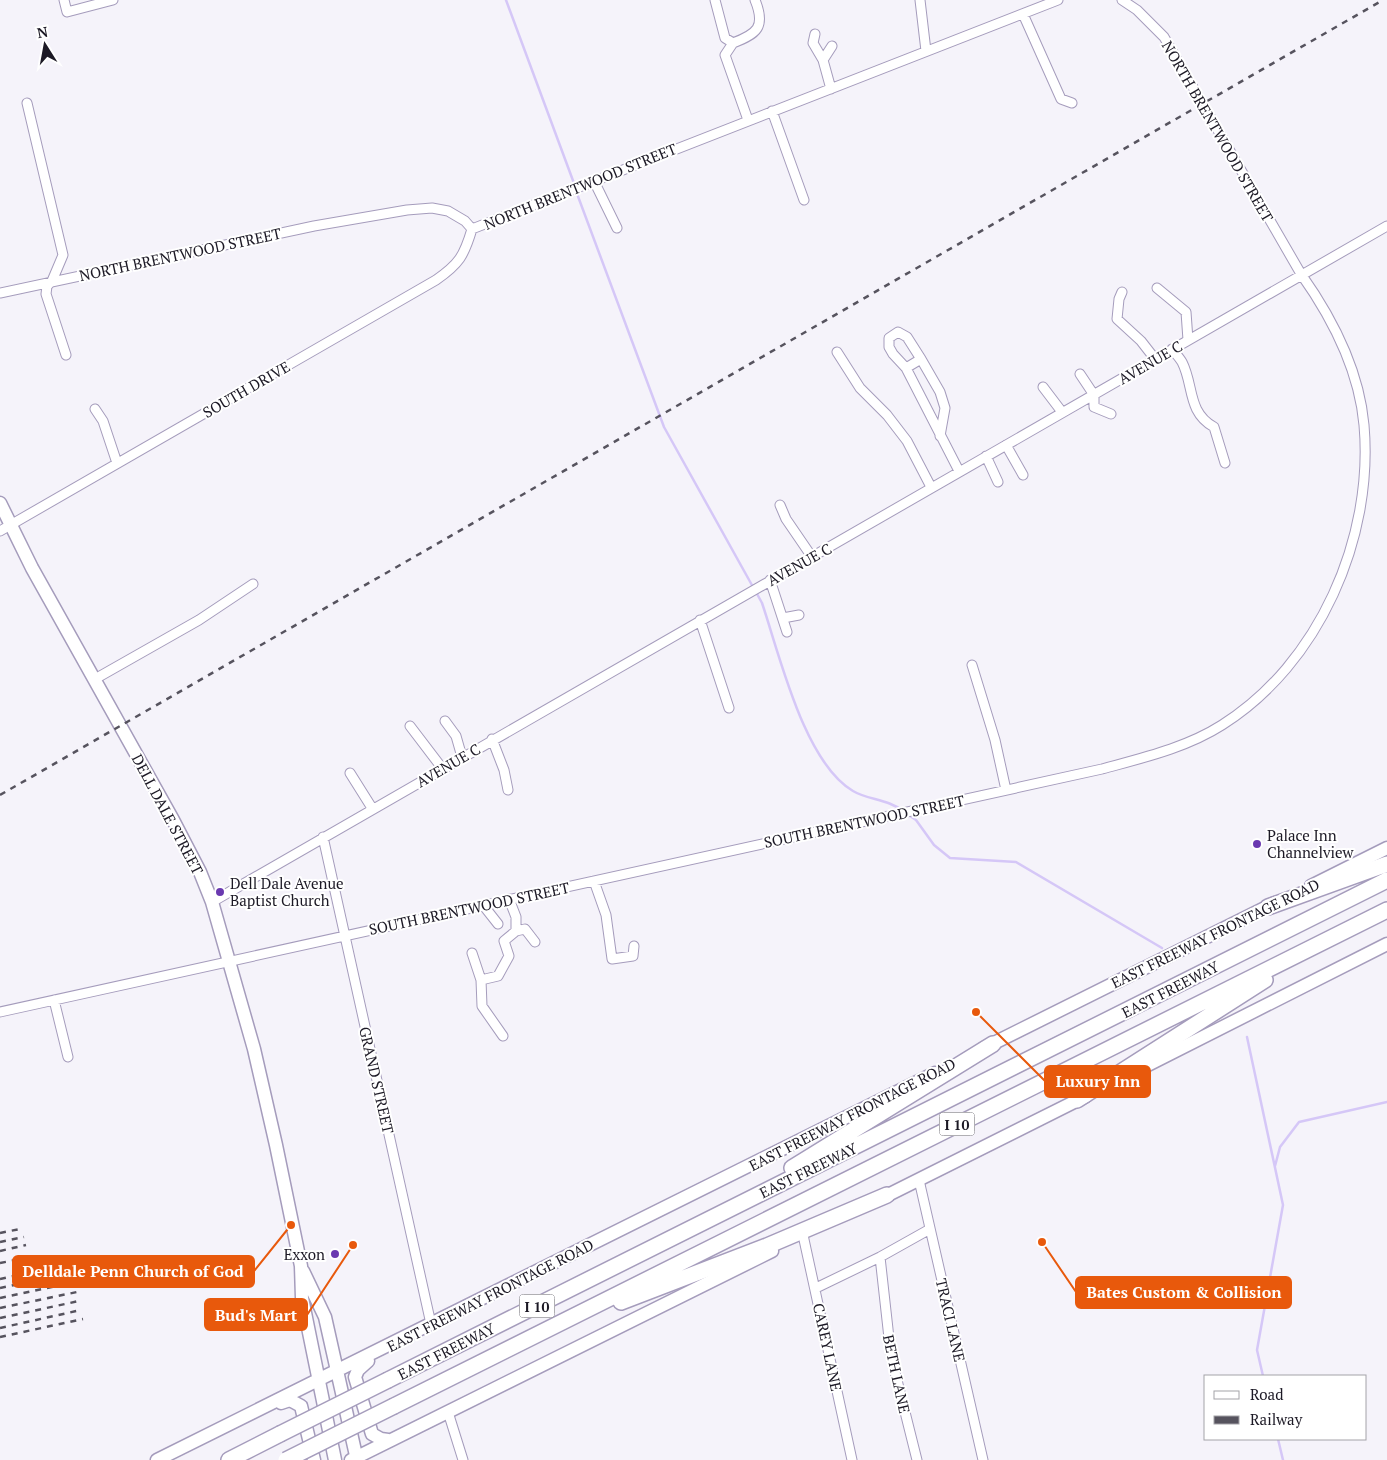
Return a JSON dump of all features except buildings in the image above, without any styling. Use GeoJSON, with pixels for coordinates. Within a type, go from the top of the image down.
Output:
{"type":"FeatureCollection","features":[{"type":"Feature","properties":{"kind":"highway"},"geometry":{"type":"LineString","coordinates":[[1268,907],[1387,864]]}},
{"type":"Feature","properties":{"kind":"highway","name":"EAST FREEWAY"},"geometry":{"type":"LineString","coordinates":[[229,1460],[1387,880]]}},
{"type":"Feature","properties":{"kind":"highway","name":"EAST FREEWAY"},"geometry":{"type":"LineString","coordinates":[[286,1460],[1387,910]]}},
{"type":"Feature","properties":{"kind":"highway"},"geometry":{"type":"LineString","coordinates":[[1076,1100],[1340,934]]}},
{"type":"Feature","properties":{"kind":"highway"},"geometry":{"type":"LineString","coordinates":[[763,1191],[796,1164],[852,1132],[993,1044]]}},
{"type":"Feature","properties":{"kind":"highway"},"geometry":{"type":"LineString","coordinates":[[527,1340],[783,1239],[888,1195]]}},
{"type":"Feature","properties":{"kind":"highway"},"geometry":{"type":"LineString","coordinates":[[220,1460],[248,1450]]}},
{"type":"Feature","properties":{"kind":"main road","name":"DELL DALE STREET"},"geometry":{"type":"LineString","coordinates":[[0,504],[5,528],[95,679],[173,820],[200,872],[212,902],[254,1049],[301,1266],[302,1298],[334,1460]]}},
{"type":"Feature","properties":{"kind":"main road","name":"EAST FREEWAY FRONTAGE ROAD"},"geometry":{"type":"LineString","coordinates":[[270,1406],[1387,848]]}},
{"type":"Feature","properties":{"kind":"main road"},"geometry":{"type":"LineString","coordinates":[[355,1459],[388,1440],[803,1235],[919,1180],[1387,944]]}},
{"type":"Feature","properties":{"kind":"main road","name":"DELL DALE STREET"},"geometry":{"type":"LineString","coordinates":[[301,1266],[325,1317],[355,1459]]}},
{"type":"Feature","properties":{"kind":"main road"},"geometry":{"type":"LineString","coordinates":[[388,1440],[375,1437],[372,1434],[356,1377],[358,1370],[364,1363],[404,1343],[414,1333]]}},
{"type":"Feature","properties":{"kind":"main road"},"geometry":{"type":"LineString","coordinates":[[157,1460],[270,1406],[290,1400],[301,1406],[314,1460]]}},
{"type":"Feature","properties":{"kind":"street"},"geometry":{"type":"LineString","coordinates":[[64,0],[66,12],[113,0]]}},
{"type":"Feature","properties":{"kind":"street"},"geometry":{"type":"LineString","coordinates":[[715,0],[725,38],[733,43]]}},
{"type":"Feature","properties":{"kind":"street"},"geometry":{"type":"LineString","coordinates":[[748,120],[725,55],[733,43],[752,35],[758,28],[759,16],[755,0]]}},
{"type":"Feature","properties":{"kind":"street"},"geometry":{"type":"LineString","coordinates":[[920,0],[926,51]]}},
{"type":"Feature","properties":{"kind":"street","name":"NORTH BRENTWOOD STREET"},"geometry":{"type":"LineString","coordinates":[[0,293],[314,226],[407,210],[432,208],[448,211],[466,221],[472,229],[1058,0]]}},
{"type":"Feature","properties":{"kind":"street","name":"NORTH BRENTWOOD STREET"},"geometry":{"type":"LineString","coordinates":[[1122,0],[1137,10],[1164,38],[1301,274]]}},
{"type":"Feature","properties":{"kind":"street"},"geometry":{"type":"LineString","coordinates":[[1023,14],[1061,99],[1072,103]]}},
{"type":"Feature","properties":{"kind":"street"},"geometry":{"type":"LineString","coordinates":[[815,34],[813,43],[822,60],[831,88]]}},
{"type":"Feature","properties":{"kind":"street"},"geometry":{"type":"LineString","coordinates":[[822,60],[832,46]]}},
{"type":"Feature","properties":{"kind":"street"},"geometry":{"type":"LineString","coordinates":[[27,103],[63,255],[52,281],[47,286],[46,294],[66,355]]}},
{"type":"Feature","properties":{"kind":"street"},"geometry":{"type":"LineString","coordinates":[[772,111],[804,200]]}},
{"type":"Feature","properties":{"kind":"street"},"geometry":{"type":"LineString","coordinates":[[594,180],[617,228]]}},
{"type":"Feature","properties":{"kind":"street","name":"AVENUE C"},"geometry":{"type":"LineString","coordinates":[[212,902],[372,808],[1387,226]]}},
{"type":"Feature","properties":{"kind":"street","name":"SOUTH DRIVE"},"geometry":{"type":"LineString","coordinates":[[5,528],[436,280],[451,270],[465,253],[472,229]]}},
{"type":"Feature","properties":{"kind":"street","name":"SOUTH BRENTWOOD STREET"},"geometry":{"type":"LineString","coordinates":[[0,1012],[1123,763],[1177,747],[1212,732],[1238,714],[1277,679],[1293,660],[1322,615],[1343,570],[1357,522],[1363,480],[1364,425],[1353,374],[1336,328],[1301,274]]}},
{"type":"Feature","properties":{"kind":"street"},"geometry":{"type":"LineString","coordinates":[[1157,288],[1186,312],[1188,340]]}},
{"type":"Feature","properties":{"kind":"street"},"geometry":{"type":"LineString","coordinates":[[1122,292],[1118,299],[1117,319],[1142,341],[1155,359]]}},
{"type":"Feature","properties":{"kind":"street"},"geometry":{"type":"LineString","coordinates":[[940,436],[945,408],[940,392],[907,337],[898,332],[891,335],[889,347],[906,368],[940,436],[959,471]]}},
{"type":"Feature","properties":{"kind":"street"},"geometry":{"type":"LineString","coordinates":[[1172,349],[1182,363],[1193,402],[1202,420],[1214,427],[1225,463]]}},
{"type":"Feature","properties":{"kind":"street"},"geometry":{"type":"LineString","coordinates":[[837,352],[860,388],[887,415],[906,441],[931,487]]}},
{"type":"Feature","properties":{"kind":"street"},"geometry":{"type":"LineString","coordinates":[[906,368],[921,359]]}},
{"type":"Feature","properties":{"kind":"street"},"geometry":{"type":"LineString","coordinates":[[1080,374],[1094,394],[1094,407],[1111,414]]}},
{"type":"Feature","properties":{"kind":"street"},"geometry":{"type":"LineString","coordinates":[[1043,387],[1062,412]]}},
{"type":"Feature","properties":{"kind":"street"},"geometry":{"type":"LineString","coordinates":[[95,410],[103,421],[117,463]]}},
{"type":"Feature","properties":{"kind":"street"},"geometry":{"type":"LineString","coordinates":[[1006,444],[1023,476]]}},
{"type":"Feature","properties":{"kind":"street"},"geometry":{"type":"LineString","coordinates":[[986,456],[998,482]]}},
{"type":"Feature","properties":{"kind":"street"},"geometry":{"type":"LineString","coordinates":[[780,505],[786,519],[812,557]]}},
{"type":"Feature","properties":{"kind":"street"},"geometry":{"type":"LineString","coordinates":[[770,580],[788,632]]}},
{"type":"Feature","properties":{"kind":"street"},"geometry":{"type":"LineString","coordinates":[[95,679],[199,620],[253,584]]}},
{"type":"Feature","properties":{"kind":"street"},"geometry":{"type":"LineString","coordinates":[[782,618],[799,615]]}},
{"type":"Feature","properties":{"kind":"street"},"geometry":{"type":"LineString","coordinates":[[700,620],[729,708]]}},
{"type":"Feature","properties":{"kind":"street"},"geometry":{"type":"LineString","coordinates":[[972,664],[995,740],[1006,790]]}},
{"type":"Feature","properties":{"kind":"street"},"geometry":{"type":"LineString","coordinates":[[445,721],[456,736],[462,757]]}},
{"type":"Feature","properties":{"kind":"street"},"geometry":{"type":"LineString","coordinates":[[410,726],[442,768]]}},
{"type":"Feature","properties":{"kind":"street"},"geometry":{"type":"LineString","coordinates":[[492,740],[504,770],[508,790]]}},
{"type":"Feature","properties":{"kind":"street"},"geometry":{"type":"LineString","coordinates":[[350,773],[372,808]]}},
{"type":"Feature","properties":{"kind":"street","name":"GRAND STREET"},"geometry":{"type":"LineString","coordinates":[[323,837],[431,1324]]}},
{"type":"Feature","properties":{"kind":"street"},"geometry":{"type":"LineString","coordinates":[[594,881],[606,915],[612,959],[633,956],[634,946]]}},
{"type":"Feature","properties":{"kind":"street"},"geometry":{"type":"LineString","coordinates":[[509,899],[516,917],[516,931]]}},
{"type":"Feature","properties":{"kind":"street"},"geometry":{"type":"LineString","coordinates":[[483,905],[498,924]]}},
{"type":"Feature","properties":{"kind":"street"},"geometry":{"type":"LineString","coordinates":[[481,980],[498,976],[509,956],[504,941],[516,931],[525,929],[535,942]]}},
{"type":"Feature","properties":{"kind":"street"},"geometry":{"type":"LineString","coordinates":[[472,953],[481,980],[482,1006],[503,1036]]}},
{"type":"Feature","properties":{"kind":"street"},"geometry":{"type":"LineString","coordinates":[[54,1000],[68,1057]]}},
{"type":"Feature","properties":{"kind":"street","name":"TRACI LANE"},"geometry":{"type":"LineString","coordinates":[[919,1180],[983,1460]]}},
{"type":"Feature","properties":{"kind":"street"},"geometry":{"type":"LineString","coordinates":[[816,1288],[880,1257],[930,1229]]}},
{"type":"Feature","properties":{"kind":"street","name":"CAREY LANE"},"geometry":{"type":"LineString","coordinates":[[803,1235],[852,1460]]}},
{"type":"Feature","properties":{"kind":"street","name":"BETH LANE"},"geometry":{"type":"LineString","coordinates":[[880,1257],[889,1349],[917,1460]]}},
{"type":"Feature","properties":{"kind":"street"},"geometry":{"type":"LineString","coordinates":[[448,1412],[463,1460]]}},
{"type":"Feature","properties":{"kind":"waterway"},"geometry":{"type":"LineString","coordinates":[[506,0],[575,186]]}},
{"type":"Feature","properties":{"kind":"waterway"},"geometry":{"type":"LineString","coordinates":[[576,191],[664,427],[753,587]]}},
{"type":"Feature","properties":{"kind":"waterway"},"geometry":{"type":"LineString","coordinates":[[756,592],[762,603],[796,706],[807,733],[821,757],[836,777],[853,791],[891,804],[903,811]]}},
{"type":"Feature","properties":{"kind":"waterway"},"geometry":{"type":"LineString","coordinates":[[907,814],[916,820],[934,845],[950,858],[1016,862],[1162,948]]}},
{"type":"Feature","properties":{"kind":"waterway"},"geometry":{"type":"LineString","coordinates":[[1247,1037],[1283,1205],[1257,1350],[1263,1375]]}},
{"type":"Feature","properties":{"kind":"waterway"},"geometry":{"type":"LineString","coordinates":[[1275,1166],[1280,1147],[1299,1122],[1387,1102]]}},
{"type":"Feature","properties":{"kind":"waterway"},"geometry":{"type":"LineString","coordinates":[[1278,1440],[1283,1460]]}},
{"type":"Feature","properties":{"kind":"railway"},"geometry":{"type":"LineString","coordinates":[[0,795],[1383,0]]}},
{"type":"Feature","properties":{"kind":"railway"},"geometry":{"type":"LineString","coordinates":[[0,1233],[20,1229]]}},
{"type":"Feature","properties":{"kind":"railway"},"geometry":{"type":"LineString","coordinates":[[0,1242],[24,1237]]}},
{"type":"Feature","properties":{"kind":"railway"},"geometry":{"type":"LineString","coordinates":[[0,1251],[26,1245]]}},
{"type":"Feature","properties":{"kind":"railway"},"geometry":{"type":"LineString","coordinates":[[0,1263],[32,1257]]}},
{"type":"Feature","properties":{"kind":"railway"},"geometry":{"type":"LineString","coordinates":[[0,1279],[71,1264]]}},
{"type":"Feature","properties":{"kind":"railway"},"geometry":{"type":"LineString","coordinates":[[0,1288],[73,1273]]}},
{"type":"Feature","properties":{"kind":"railway"},"geometry":{"type":"LineString","coordinates":[[0,1298],[75,1282]]}},
{"type":"Feature","properties":{"kind":"railway"},"geometry":{"type":"LineString","coordinates":[[0,1308],[77,1292]]}},
{"type":"Feature","properties":{"kind":"railway"},"geometry":{"type":"LineString","coordinates":[[0,1318],[79,1301]]}},
{"type":"Feature","properties":{"kind":"railway"},"geometry":{"type":"LineString","coordinates":[[0,1328],[81,1310]]}},
{"type":"Feature","properties":{"kind":"railway"},"geometry":{"type":"LineString","coordinates":[[0,1337],[83,1319]]}},
{"type":"Feature","properties":{"kind":"place","name":"Palace Inn Channelview"},"geometry":{"type":"Point","coordinates":[1257,844]}},
{"type":"Feature","properties":{"kind":"place","name":"Dell Dale Avenue Baptist Church"},"geometry":{"type":"Point","coordinates":[220,892]}},
{"type":"Feature","properties":{"kind":"place","name":"Luxury Inn"},"geometry":{"type":"Point","coordinates":[976,1012]}},
{"type":"Feature","properties":{"kind":"place","name":"Delldale Penn Church of God"},"geometry":{"type":"Point","coordinates":[291,1225]}},
{"type":"Feature","properties":{"kind":"place","name":"Bates Custom & Collision"},"geometry":{"type":"Point","coordinates":[1042,1242]}},
{"type":"Feature","properties":{"kind":"place","name":"Bud's Mart"},"geometry":{"type":"Point","coordinates":[353,1245]}},
{"type":"Feature","properties":{"kind":"place","name":"Exxon"},"geometry":{"type":"Point","coordinates":[335,1254]}}]}
